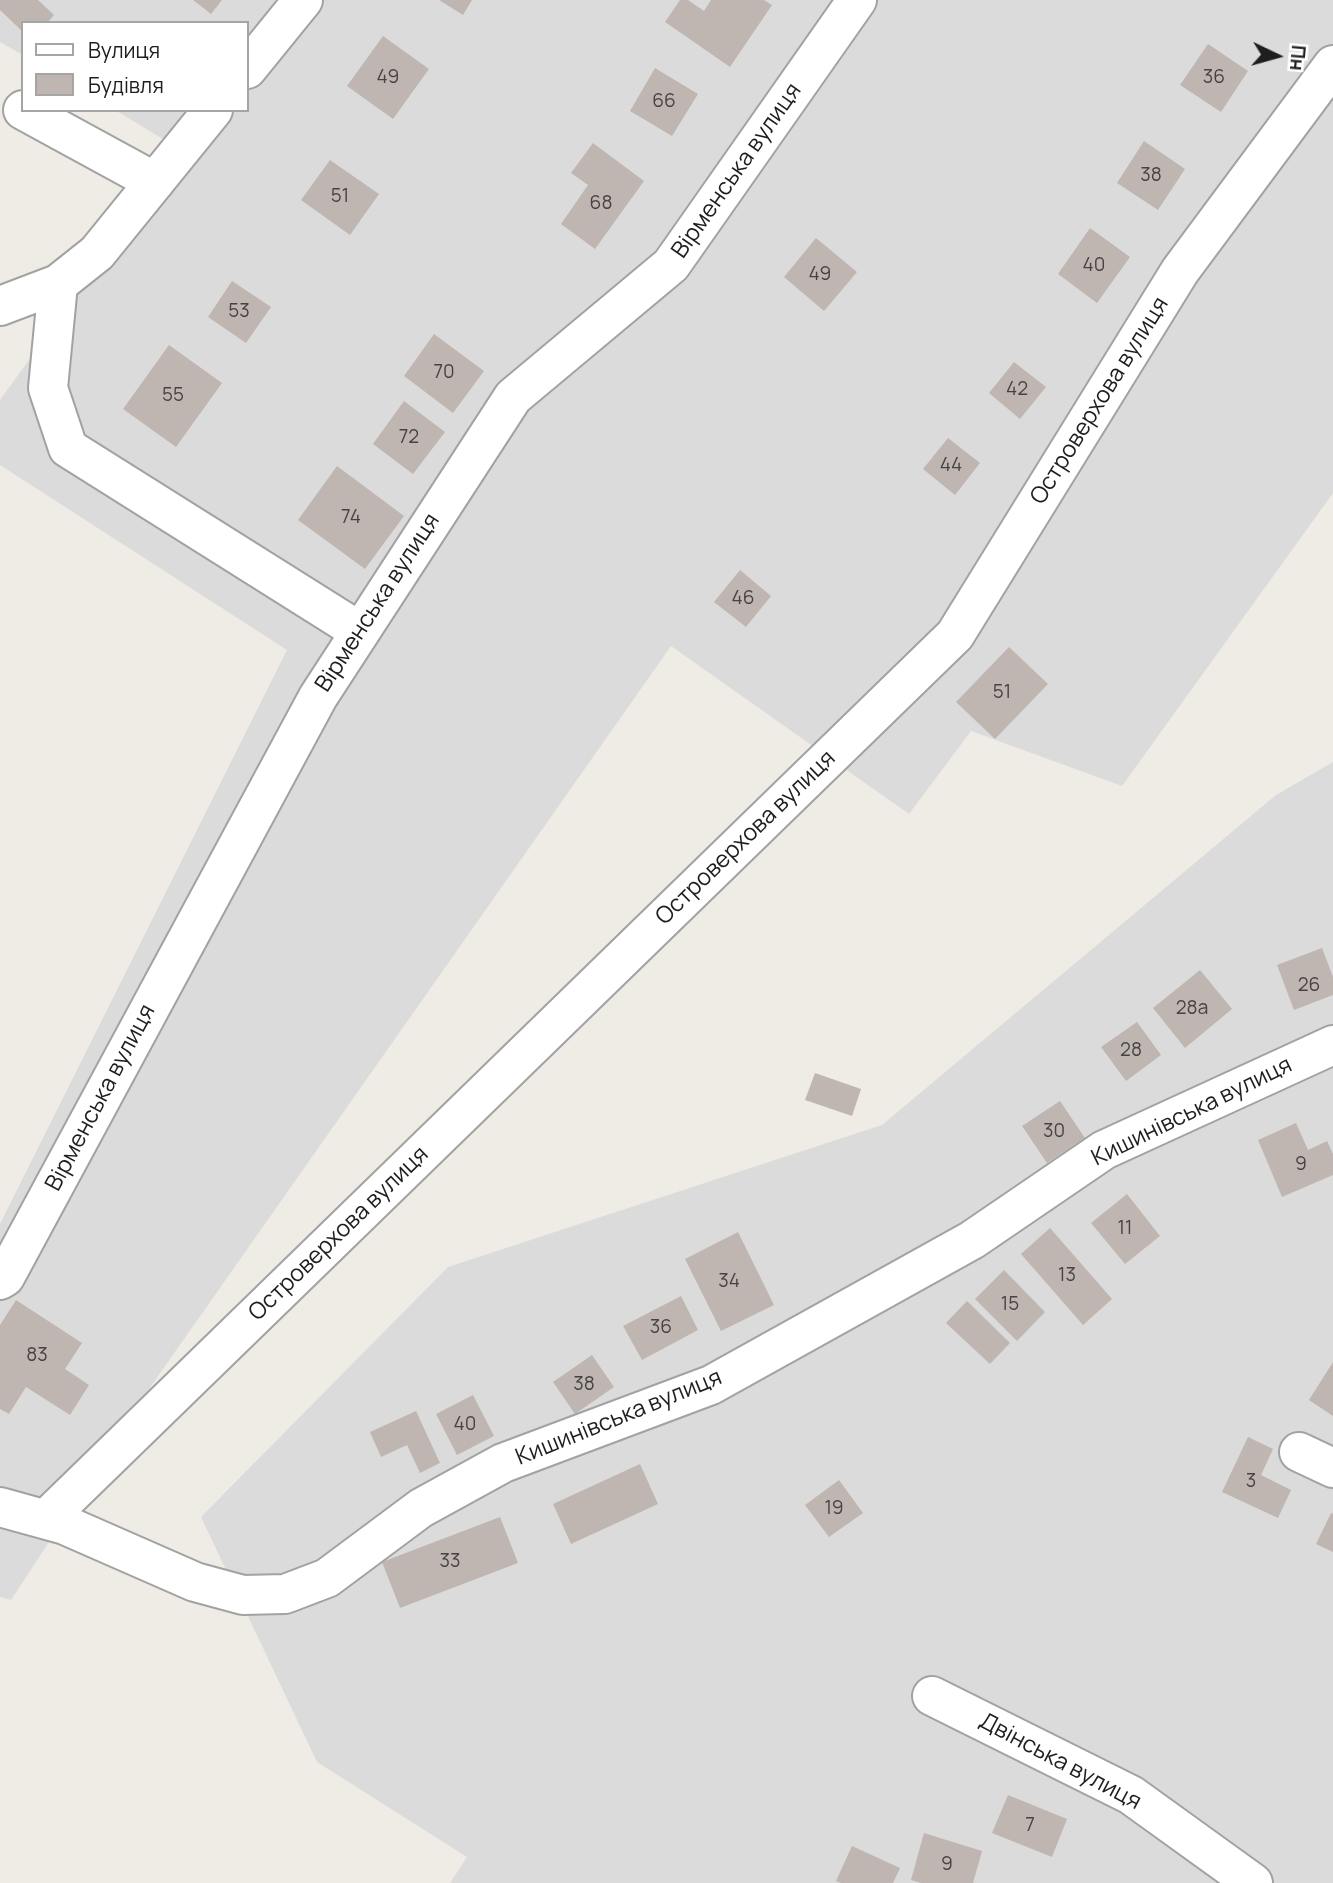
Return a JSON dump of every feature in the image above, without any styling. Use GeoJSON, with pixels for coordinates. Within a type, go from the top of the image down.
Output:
{"type":"FeatureCollection","features":[{"type":"Feature","properties":{"kind":"street"},"geometry":{"type":"LineString","coordinates":[[248,68],[303,0]]}},
{"type":"Feature","properties":{"kind":"street","name":"Вірменська вулиця"},"geometry":{"type":"LineString","coordinates":[[0,1280],[5,1277],[318,697],[513,397],[671,265],[857,0]]}},
{"type":"Feature","properties":{"kind":"street","name":"Островерхова вулиця"},"geometry":{"type":"LineString","coordinates":[[46,1519],[955,635],[1180,271],[1333,65]]}},
{"type":"Feature","properties":{"kind":"street"},"geometry":{"type":"LineString","coordinates":[[0,97],[21,109]]}},
{"type":"Feature","properties":{"kind":"street"},"geometry":{"type":"LineString","coordinates":[[27,112],[155,182]]}},
{"type":"Feature","properties":{"kind":"street"},"geometry":{"type":"LineString","coordinates":[[0,306],[58,284],[97,253],[211,112]]}},
{"type":"Feature","properties":{"kind":"street"},"geometry":{"type":"LineString","coordinates":[[58,284],[48,388],[68,448],[359,631]]}},
{"type":"Feature","properties":{"kind":"street","name":"Кишинівська вулиця"},"geometry":{"type":"LineString","coordinates":[[0,1507],[65,1525],[195,1582],[243,1595],[285,1594],[327,1578],[421,1508],[503,1463],[711,1385],[972,1240],[1104,1150],[1333,1045]]}},
{"type":"Feature","properties":{"kind":"street"},"geometry":{"type":"LineString","coordinates":[[1299,1452],[1333,1468]]}},
{"type":"Feature","properties":{"kind":"street","name":"Двінська вулиця"},"geometry":{"type":"LineString","coordinates":[[932,1696],[1131,1795],[1253,1883]]}},
{"type":"Feature","properties":{"kind":"shaded area"},"geometry":{"type":"Polygon","coordinates":[[[0,0],[1333,0],[1333,493],[1122,786],[971,731],[909,814],[671,646],[151,1386],[11,1600],[0,1597],[0,1224],[287,650],[0,465],[0,400],[181,150],[118,112],[248,112],[248,21],[21,21],[21,54],[0,42],[0,0]]]}},
{"type":"Feature","properties":{"kind":"shaded area"},"geometry":{"type":"Polygon","coordinates":[[[1333,762],[1333,1883],[450,1883],[467,1857],[317,1762],[201,1517],[448,1267],[882,1125],[1276,795],[1333,762]]]}},
{"type":"Feature","properties":{"kind":"building"},"geometry":{"type":"Polygon","coordinates":[[[0,0],[38,0],[54,15],[49,21],[21,21],[21,30],[0,10],[0,0]]]}},
{"type":"Feature","properties":{"kind":"building"},"geometry":{"type":"Polygon","coordinates":[[[193,0],[222,0],[211,14],[193,0]]]}},
{"type":"Feature","properties":{"kind":"building"},"geometry":{"type":"Polygon","coordinates":[[[439,0],[472,0],[463,15],[439,0]]]}},
{"type":"Feature","properties":{"kind":"building"},"geometry":{"type":"Polygon","coordinates":[[[680,0],[688,0],[704,11],[711,0],[764,0],[772,5],[730,67],[665,22],[680,0]]]}},
{"type":"Feature","properties":{"kind":"building"},"geometry":{"type":"Polygon","coordinates":[[[383,36],[429,69],[393,119],[347,86],[383,36]]]}},
{"type":"Feature","properties":{"kind":"building"},"geometry":{"type":"Polygon","coordinates":[[[1208,44],[1248,71],[1221,112],[1180,85],[1208,44]]]}},
{"type":"Feature","properties":{"kind":"building"},"geometry":{"type":"Polygon","coordinates":[[[655,68],[698,94],[672,136],[630,111],[655,68]]]}},
{"type":"Feature","properties":{"kind":"building"},"geometry":{"type":"Polygon","coordinates":[[[1144,141],[1185,169],[1158,210],[1117,183],[1144,141]]]}},
{"type":"Feature","properties":{"kind":"building"},"geometry":{"type":"Polygon","coordinates":[[[593,143],[644,181],[595,249],[561,224],[588,185],[571,173],[593,143]]]}},
{"type":"Feature","properties":{"kind":"building"},"geometry":{"type":"Polygon","coordinates":[[[330,160],[379,194],[350,235],[301,200],[330,160]]]}},
{"type":"Feature","properties":{"kind":"building"},"geometry":{"type":"Polygon","coordinates":[[[1090,228],[1130,257],[1097,303],[1058,274],[1090,228]]]}},
{"type":"Feature","properties":{"kind":"building"},"geometry":{"type":"Polygon","coordinates":[[[816,238],[857,272],[824,311],[784,277],[816,238]]]}},
{"type":"Feature","properties":{"kind":"building"},"geometry":{"type":"Polygon","coordinates":[[[232,281],[271,307],[246,343],[208,317],[232,281]]]}},
{"type":"Feature","properties":{"kind":"building"},"geometry":{"type":"Polygon","coordinates":[[[434,334],[484,371],[453,413],[404,376],[434,334]]]}},
{"type":"Feature","properties":{"kind":"building"},"geometry":{"type":"Polygon","coordinates":[[[169,345],[222,383],[176,447],[123,409],[169,345]]]}},
{"type":"Feature","properties":{"kind":"building"},"geometry":{"type":"Polygon","coordinates":[[[1014,362],[1046,387],[1020,419],[989,393],[1014,362]]]}},
{"type":"Feature","properties":{"kind":"building"},"geometry":{"type":"Polygon","coordinates":[[[404,401],[445,432],[413,474],[373,444],[404,401]]]}},
{"type":"Feature","properties":{"kind":"building"},"geometry":{"type":"Polygon","coordinates":[[[948,438],[980,463],[955,495],[923,469],[948,438]]]}},
{"type":"Feature","properties":{"kind":"building"},"geometry":{"type":"Polygon","coordinates":[[[337,466],[404,516],[365,569],[298,520],[337,466]]]}},
{"type":"Feature","properties":{"kind":"building"},"geometry":{"type":"Polygon","coordinates":[[[740,570],[771,596],[746,627],[714,602],[740,570]]]}},
{"type":"Feature","properties":{"kind":"building"},"geometry":{"type":"Polygon","coordinates":[[[1009,647],[1048,684],[995,739],[956,702],[1009,647]]]}},
{"type":"Feature","properties":{"kind":"building"},"geometry":{"type":"Polygon","coordinates":[[[1322,948],[1333,977],[1333,995],[1294,1010],[1277,965],[1322,948]]]}},
{"type":"Feature","properties":{"kind":"building"},"geometry":{"type":"Polygon","coordinates":[[[1200,970],[1232,1009],[1185,1048],[1153,1008],[1200,970]]]}},
{"type":"Feature","properties":{"kind":"building"},"geometry":{"type":"Polygon","coordinates":[[[1137,1022],[1161,1055],[1126,1081],[1101,1047],[1137,1022]]]}},
{"type":"Feature","properties":{"kind":"building"},"geometry":{"type":"Polygon","coordinates":[[[815,1073],[861,1089],[852,1116],[805,1100],[815,1073]]]}},
{"type":"Feature","properties":{"kind":"building"},"geometry":{"type":"Polygon","coordinates":[[[1060,1101],[1085,1138],[1047,1163],[1022,1126],[1060,1101]]]}},
{"type":"Feature","properties":{"kind":"building"},"geometry":{"type":"Polygon","coordinates":[[[1296,1123],[1308,1150],[1327,1141],[1333,1154],[1333,1175],[1282,1197],[1258,1140],[1296,1123]]]}},
{"type":"Feature","properties":{"kind":"building"},"geometry":{"type":"Polygon","coordinates":[[[1127,1194],[1160,1236],[1125,1264],[1091,1223],[1127,1194]]]}},
{"type":"Feature","properties":{"kind":"building"},"geometry":{"type":"Polygon","coordinates":[[[1050,1228],[1112,1299],[1083,1325],[1021,1254],[1050,1228]]]}},
{"type":"Feature","properties":{"kind":"building"},"geometry":{"type":"Polygon","coordinates":[[[738,1232],[774,1305],[721,1331],[685,1259],[738,1232]]]}},
{"type":"Feature","properties":{"kind":"building"},"geometry":{"type":"Polygon","coordinates":[[[1004,1270],[1045,1312],[1017,1341],[975,1299],[1004,1270]]]}},
{"type":"Feature","properties":{"kind":"building"},"geometry":{"type":"Polygon","coordinates":[[[681,1296],[698,1330],[642,1360],[623,1326],[681,1296]]]}},
{"type":"Feature","properties":{"kind":"building"},"geometry":{"type":"Polygon","coordinates":[[[16,1300],[82,1343],[65,1369],[89,1385],[70,1415],[26,1387],[9,1414],[0,1409],[0,1325],[16,1300]]]}},
{"type":"Feature","properties":{"kind":"building"},"geometry":{"type":"Polygon","coordinates":[[[967,1301],[1010,1343],[990,1364],[946,1323],[967,1301]]]}},
{"type":"Feature","properties":{"kind":"building"},"geometry":{"type":"Polygon","coordinates":[[[592,1355],[614,1387],[575,1414],[553,1382],[592,1355]]]}},
{"type":"Feature","properties":{"kind":"building"},"geometry":{"type":"Polygon","coordinates":[[[1333,1362],[1333,1416],[1309,1400],[1333,1362]]]}},
{"type":"Feature","properties":{"kind":"building"},"geometry":{"type":"Polygon","coordinates":[[[473,1395],[494,1436],[457,1455],[436,1414],[473,1395]]]}},
{"type":"Feature","properties":{"kind":"building"},"geometry":{"type":"Polygon","coordinates":[[[416,1411],[440,1463],[420,1473],[407,1445],[381,1457],[370,1432],[416,1411]]]}},
{"type":"Feature","properties":{"kind":"building"},"geometry":{"type":"Polygon","coordinates":[[[1248,1437],[1273,1449],[1261,1475],[1291,1490],[1278,1518],[1222,1492],[1248,1437]]]}},
{"type":"Feature","properties":{"kind":"building"},"geometry":{"type":"Polygon","coordinates":[[[640,1464],[658,1504],[571,1544],[553,1504],[640,1464]]]}},
{"type":"Feature","properties":{"kind":"building"},"geometry":{"type":"Polygon","coordinates":[[[839,1480],[863,1513],[829,1537],[805,1505],[839,1480]]]}},
{"type":"Feature","properties":{"kind":"building"},"geometry":{"type":"Polygon","coordinates":[[[1331,1513],[1333,1514],[1333,1552],[1316,1544],[1331,1513]]]}},
{"type":"Feature","properties":{"kind":"building"},"geometry":{"type":"Polygon","coordinates":[[[500,1517],[518,1563],[400,1608],[382,1562],[500,1517]]]}},
{"type":"Feature","properties":{"kind":"building"},"geometry":{"type":"Polygon","coordinates":[[[1008,1795],[1067,1819],[1052,1857],[992,1833],[1008,1795]]]}},
{"type":"Feature","properties":{"kind":"building"},"geometry":{"type":"Polygon","coordinates":[[[924,1833],[982,1851],[973,1883],[921,1883],[911,1880],[924,1833]]]}},
{"type":"Feature","properties":{"kind":"building"},"geometry":{"type":"Polygon","coordinates":[[[852,1846],[900,1868],[893,1883],[836,1881],[852,1846]]]}}]}
